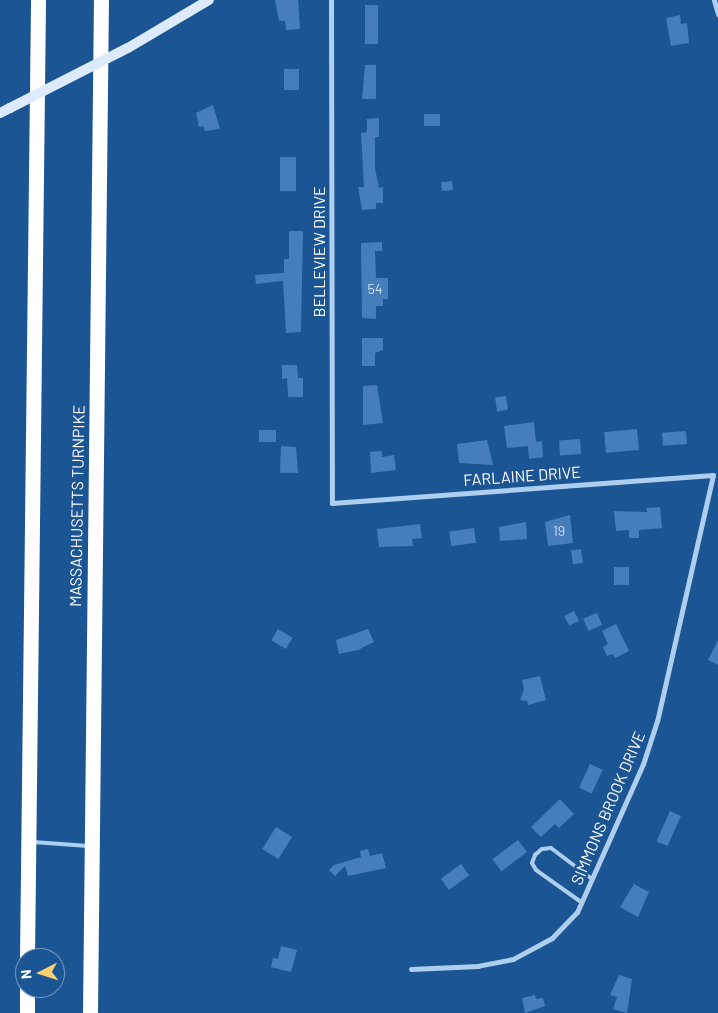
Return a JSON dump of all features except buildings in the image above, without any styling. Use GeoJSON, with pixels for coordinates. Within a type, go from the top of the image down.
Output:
{"type":"FeatureCollection","features":[{"type":"Feature","properties":{"kind":"highway"},"geometry":{"type":"LineString","coordinates":[[28,948],[38,0]]}},
{"type":"Feature","properties":{"kind":"highway","name":"MASSACHUSETTS TURNPIKE"},"geometry":{"type":"LineString","coordinates":[[90,1013],[101,0]]}},
{"type":"Feature","properties":{"kind":"highway"},"geometry":{"type":"LineString","coordinates":[[27,998],[27,1013]]}},
{"type":"Feature","properties":{"kind":"main road"},"geometry":{"type":"LineString","coordinates":[[0,113],[128,48],[209,0]]}},
{"type":"Feature","properties":{"kind":"street","name":"BELLEVIEW DRIVE"},"geometry":{"type":"LineString","coordinates":[[331,0],[332,503]]}},
{"type":"Feature","properties":{"kind":"street"},"geometry":{"type":"LineString","coordinates":[[714,0],[718,14]]}},
{"type":"Feature","properties":{"kind":"street","name":"FARLAINE DRIVE"},"geometry":{"type":"LineString","coordinates":[[332,503],[713,475]]}},
{"type":"Feature","properties":{"kind":"street","name":"SIMMONS BROOK DRIVE"},"geometry":{"type":"LineString","coordinates":[[411,969],[478,966],[514,960],[559,932],[581,902],[642,764],[657,721],[713,475]]}},
{"type":"Feature","properties":{"kind":"lane"},"geometry":{"type":"LineString","coordinates":[[28,842],[91,846]]}},
{"type":"Feature","properties":{"kind":"lane"},"geometry":{"type":"LineString","coordinates":[[581,902],[536,870],[532,863],[535,855],[542,849],[551,848],[592,879]]}}]}
